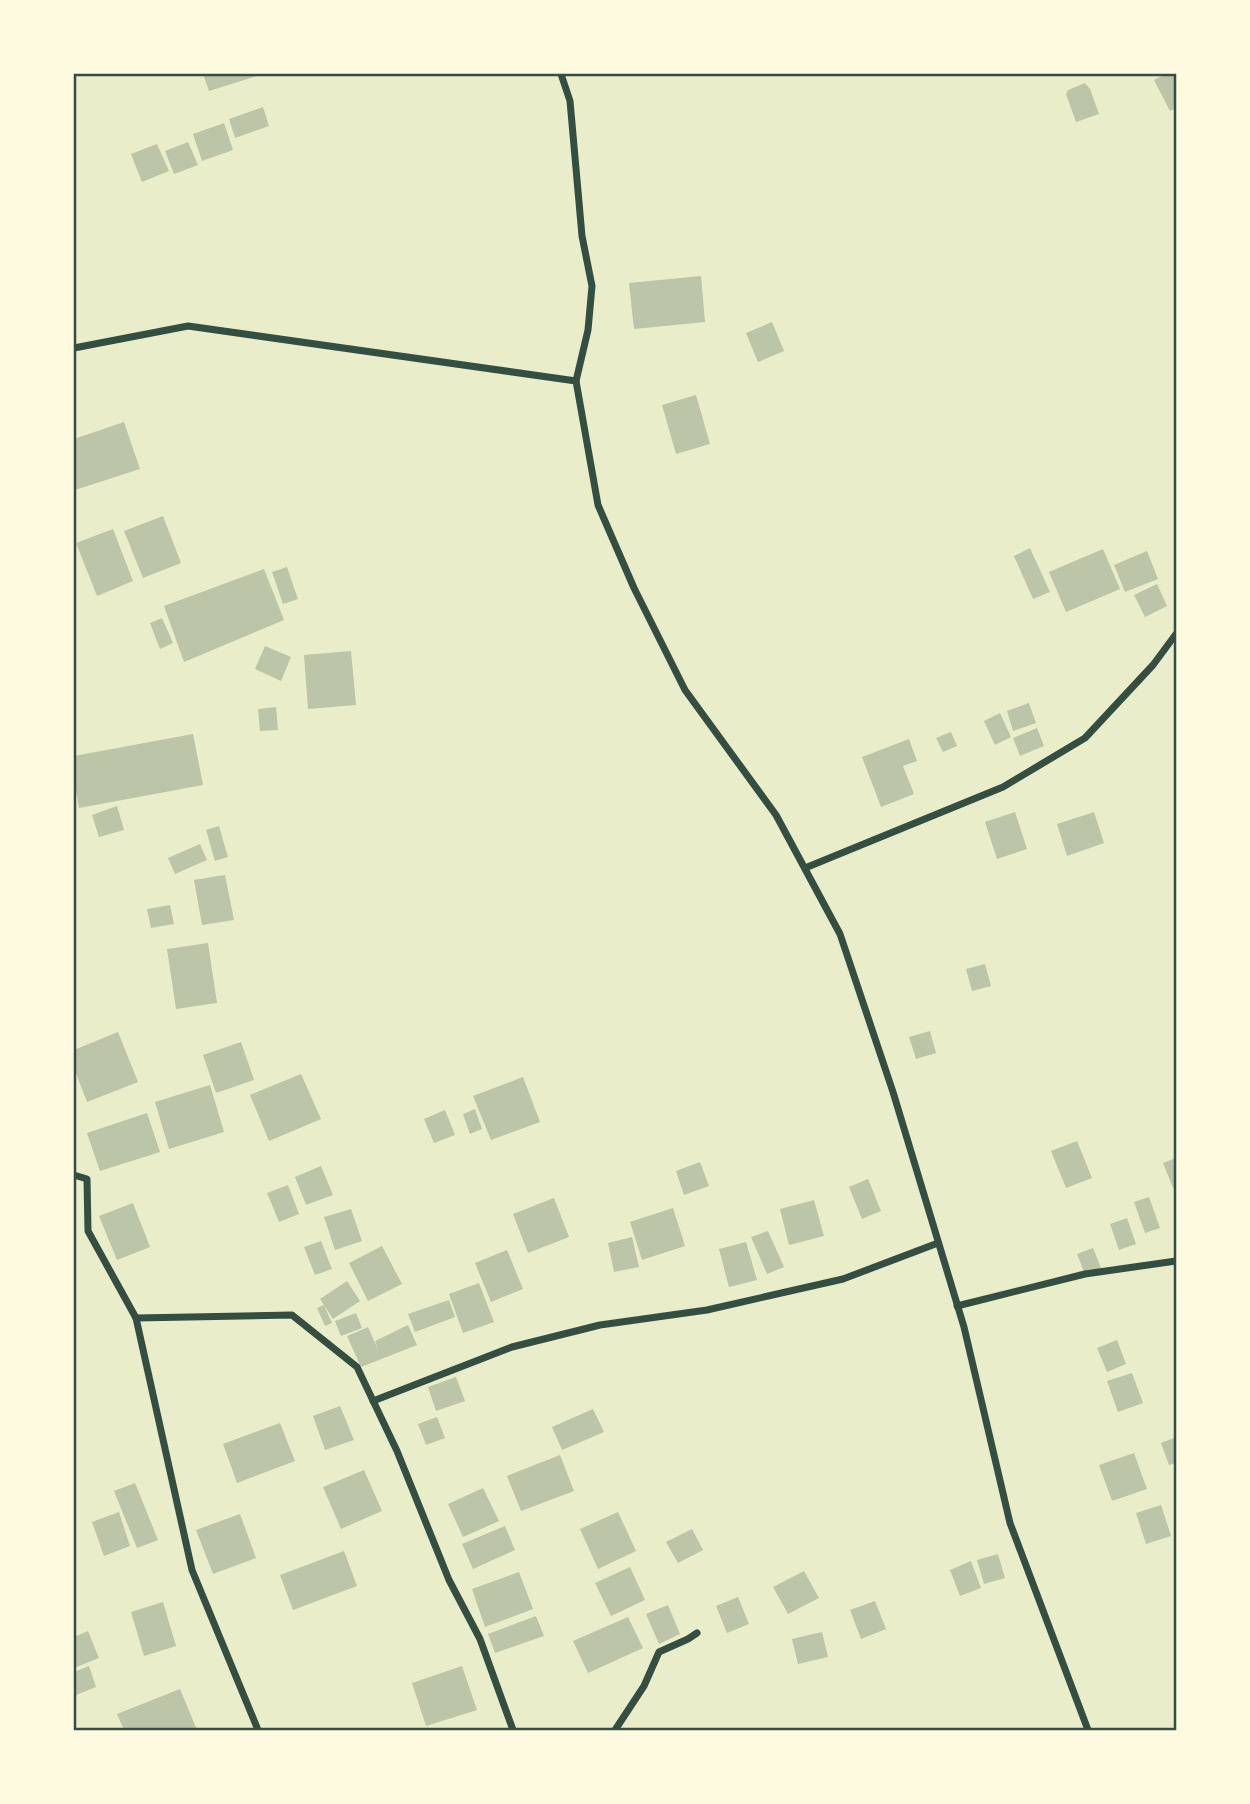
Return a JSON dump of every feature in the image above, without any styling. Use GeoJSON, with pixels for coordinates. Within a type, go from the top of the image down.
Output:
{"type":"FeatureCollection","features":[{"type":"Feature","properties":{"kind":"street"},"geometry":{"type":"LineString","coordinates":[[561,74],[570,101],[582,236],[592,286],[588,330],[576,381],[598,505],[634,588],[685,690],[776,815],[840,934],[892,1092],[957,1306],[1010,1523],[1088,1731]]}},
{"type":"Feature","properties":{"kind":"street"},"geometry":{"type":"LineString","coordinates":[[74,348],[188,326],[576,381]]}},
{"type":"Feature","properties":{"kind":"street"},"geometry":{"type":"LineString","coordinates":[[805,868],[1003,787],[1085,738],[1153,665],[1177,634]]}},
{"type":"Feature","properties":{"kind":"street"},"geometry":{"type":"LineString","coordinates":[[74,1175],[87,1179],[88,1231],[136,1318],[192,1570],[258,1731]]}},
{"type":"Feature","properties":{"kind":"street"},"geometry":{"type":"LineString","coordinates":[[373,1401],[512,1347],[600,1325],[707,1310],[843,1279],[938,1243]]}},
{"type":"Feature","properties":{"kind":"street"},"geometry":{"type":"LineString","coordinates":[[957,1306],[1085,1274],[1177,1261]]}},
{"type":"Feature","properties":{"kind":"street"},"geometry":{"type":"LineString","coordinates":[[136,1318],[292,1315],[357,1367],[397,1451],[449,1580],[480,1639],[513,1731]]}},
{"type":"Feature","properties":{"kind":"street"},"geometry":{"type":"LineString","coordinates":[[615,1731],[644,1686],[659,1652],[696,1633]]}},
{"type":"Feature","properties":{"kind":"building"},"geometry":{"type":"Polygon","coordinates":[[[203,74],[263,74],[209,91],[203,74]]]}},
{"type":"Feature","properties":{"kind":"building"},"geometry":{"type":"Polygon","coordinates":[[[1166,74],[1176,74],[1176,108],[1170,111],[1154,80],[1166,74]]]}},
{"type":"Feature","properties":{"kind":"building"},"geometry":{"type":"Polygon","coordinates":[[[1085,83],[1099,114],[1076,122],[1066,94],[1068,90],[1085,83]]]}},
{"type":"Feature","properties":{"kind":"building"},"geometry":{"type":"Polygon","coordinates":[[[263,107],[269,126],[235,138],[229,119],[263,107]]]}},
{"type":"Feature","properties":{"kind":"building"},"geometry":{"type":"Polygon","coordinates":[[[224,123],[233,150],[202,161],[193,134],[224,123]]]}},
{"type":"Feature","properties":{"kind":"building"},"geometry":{"type":"Polygon","coordinates":[[[188,142],[198,165],[174,174],[165,151],[188,142]]]}},
{"type":"Feature","properties":{"kind":"building"},"geometry":{"type":"Polygon","coordinates":[[[157,144],[169,171],[142,182],[131,154],[157,144]]]}},
{"type":"Feature","properties":{"kind":"building"},"geometry":{"type":"Polygon","coordinates":[[[701,276],[705,322],[634,329],[629,283],[701,276]]]}},
{"type":"Feature","properties":{"kind":"building"},"geometry":{"type":"Polygon","coordinates":[[[772,322],[784,351],[758,362],[746,333],[772,322]]]}},
{"type":"Feature","properties":{"kind":"building"},"geometry":{"type":"Polygon","coordinates":[[[696,395],[710,444],[676,454],[662,405],[696,395]]]}},
{"type":"Feature","properties":{"kind":"building"},"geometry":{"type":"Polygon","coordinates":[[[124,422],[140,469],[75,490],[74,439],[124,422]]]}},
{"type":"Feature","properties":{"kind":"building"},"geometry":{"type":"Polygon","coordinates":[[[163,516],[181,563],[143,578],[124,531],[163,516]]]}},
{"type":"Feature","properties":{"kind":"building"},"geometry":{"type":"Polygon","coordinates":[[[113,529],[133,581],[97,596],[76,543],[113,529]]]}},
{"type":"Feature","properties":{"kind":"building"},"geometry":{"type":"Polygon","coordinates":[[[1030,548],[1050,592],[1033,599],[1014,556],[1030,548]]]}},
{"type":"Feature","properties":{"kind":"building"},"geometry":{"type":"Polygon","coordinates":[[[1103,549],[1120,589],[1066,612],[1049,572],[1103,549]]]}},
{"type":"Feature","properties":{"kind":"building"},"geometry":{"type":"Polygon","coordinates":[[[1147,551],[1158,579],[1125,592],[1114,565],[1147,551]]]}},
{"type":"Feature","properties":{"kind":"building"},"geometry":{"type":"Polygon","coordinates":[[[287,567],[298,599],[283,604],[272,572],[287,567]]]}},
{"type":"Feature","properties":{"kind":"building"},"geometry":{"type":"Polygon","coordinates":[[[264,569],[284,620],[184,662],[164,606],[264,569]]]}},
{"type":"Feature","properties":{"kind":"building"},"geometry":{"type":"Polygon","coordinates":[[[1157,584],[1167,606],[1145,617],[1134,595],[1157,584]]]}},
{"type":"Feature","properties":{"kind":"building"},"geometry":{"type":"Polygon","coordinates":[[[162,618],[173,643],[160,649],[150,623],[162,618]]]}},
{"type":"Feature","properties":{"kind":"building"},"geometry":{"type":"Polygon","coordinates":[[[265,646],[291,657],[281,681],[255,669],[265,646]]]}},
{"type":"Feature","properties":{"kind":"building"},"geometry":{"type":"Polygon","coordinates":[[[351,651],[356,705],[308,709],[304,655],[351,651]]]}},
{"type":"Feature","properties":{"kind":"building"},"geometry":{"type":"Polygon","coordinates":[[[1029,703],[1036,723],[1013,731],[1007,711],[1029,703]]]}},
{"type":"Feature","properties":{"kind":"building"},"geometry":{"type":"Polygon","coordinates":[[[276,707],[278,730],[260,731],[258,709],[276,707]]]}},
{"type":"Feature","properties":{"kind":"building"},"geometry":{"type":"Polygon","coordinates":[[[1000,713],[1011,737],[995,745],[984,721],[1000,713]]]}},
{"type":"Feature","properties":{"kind":"building"},"geometry":{"type":"Polygon","coordinates":[[[1037,728],[1044,746],[1020,756],[1013,738],[1037,728]]]}},
{"type":"Feature","properties":{"kind":"building"},"geometry":{"type":"Polygon","coordinates":[[[951,732],[957,746],[943,752],[936,738],[951,732]]]}},
{"type":"Feature","properties":{"kind":"building"},"geometry":{"type":"Polygon","coordinates":[[[193,734],[203,785],[79,808],[74,756],[193,734]]]}},
{"type":"Feature","properties":{"kind":"building"},"geometry":{"type":"Polygon","coordinates":[[[909,739],[917,761],[903,766],[914,794],[881,807],[862,757],[909,739]]]}},
{"type":"Feature","properties":{"kind":"building"},"geometry":{"type":"Polygon","coordinates":[[[117,806],[124,830],[99,837],[92,815],[117,806]]]}},
{"type":"Feature","properties":{"kind":"building"},"geometry":{"type":"Polygon","coordinates":[[[1015,812],[1027,849],[997,859],[985,822],[1015,812]]]}},
{"type":"Feature","properties":{"kind":"building"},"geometry":{"type":"Polygon","coordinates":[[[1094,812],[1104,843],[1067,856],[1057,824],[1094,812]]]}},
{"type":"Feature","properties":{"kind":"building"},"geometry":{"type":"Polygon","coordinates":[[[219,826],[228,857],[215,861],[206,830],[219,826]]]}},
{"type":"Feature","properties":{"kind":"building"},"geometry":{"type":"Polygon","coordinates":[[[200,844],[207,860],[175,874],[168,858],[200,844]]]}},
{"type":"Feature","properties":{"kind":"building"},"geometry":{"type":"Polygon","coordinates":[[[225,875],[234,920],[202,925],[194,880],[225,875]]]}},
{"type":"Feature","properties":{"kind":"building"},"geometry":{"type":"Polygon","coordinates":[[[170,905],[174,924],[151,928],[147,909],[170,905]]]}},
{"type":"Feature","properties":{"kind":"building"},"geometry":{"type":"Polygon","coordinates":[[[208,943],[217,1003],[176,1009],[167,949],[208,943]]]}},
{"type":"Feature","properties":{"kind":"building"},"geometry":{"type":"Polygon","coordinates":[[[985,964],[991,986],[972,991],[966,969],[985,964]]]}},
{"type":"Feature","properties":{"kind":"building"},"geometry":{"type":"Polygon","coordinates":[[[930,1031],[936,1053],[916,1059],[909,1037],[930,1031]]]}},
{"type":"Feature","properties":{"kind":"building"},"geometry":{"type":"Polygon","coordinates":[[[118,1032],[138,1082],[87,1102],[74,1068],[74,1050],[118,1032]]]}},
{"type":"Feature","properties":{"kind":"building"},"geometry":{"type":"Polygon","coordinates":[[[241,1042],[254,1080],[216,1093],[203,1055],[241,1042]]]}},
{"type":"Feature","properties":{"kind":"building"},"geometry":{"type":"Polygon","coordinates":[[[301,1074],[321,1119],[269,1141],[250,1095],[301,1074]]]}},
{"type":"Feature","properties":{"kind":"building"},"geometry":{"type":"Polygon","coordinates":[[[523,1077],[540,1122],[491,1140],[473,1096],[523,1077]]]}},
{"type":"Feature","properties":{"kind":"building"},"geometry":{"type":"Polygon","coordinates":[[[210,1085],[224,1132],[169,1149],[155,1102],[210,1085]]]}},
{"type":"Feature","properties":{"kind":"building"},"geometry":{"type":"Polygon","coordinates":[[[475,1109],[482,1129],[470,1134],[463,1114],[475,1109]]]}},
{"type":"Feature","properties":{"kind":"building"},"geometry":{"type":"Polygon","coordinates":[[[445,1110],[455,1135],[434,1143],[424,1119],[445,1110]]]}},
{"type":"Feature","properties":{"kind":"building"},"geometry":{"type":"Polygon","coordinates":[[[147,1113],[160,1152],[100,1171],[87,1133],[147,1113]]]}},
{"type":"Feature","properties":{"kind":"building"},"geometry":{"type":"Polygon","coordinates":[[[1077,1141],[1092,1178],[1066,1188],[1051,1151],[1077,1141]]]}},
{"type":"Feature","properties":{"kind":"building"},"geometry":{"type":"Polygon","coordinates":[[[1176,1158],[1176,1187],[1173,1188],[1163,1163],[1176,1158]]]}},
{"type":"Feature","properties":{"kind":"building"},"geometry":{"type":"Polygon","coordinates":[[[700,1162],[709,1186],[684,1195],[676,1171],[700,1162]]]}},
{"type":"Feature","properties":{"kind":"building"},"geometry":{"type":"Polygon","coordinates":[[[321,1166],[333,1195],[306,1205],[295,1177],[321,1166]]]}},
{"type":"Feature","properties":{"kind":"building"},"geometry":{"type":"Polygon","coordinates":[[[868,1179],[881,1211],[862,1219],[849,1187],[868,1179]]]}},
{"type":"Feature","properties":{"kind":"building"},"geometry":{"type":"Polygon","coordinates":[[[288,1185],[299,1214],[279,1222],[267,1193],[288,1185]]]}},
{"type":"Feature","properties":{"kind":"building"},"geometry":{"type":"Polygon","coordinates":[[[1149,1197],[1160,1228],[1145,1233],[1134,1202],[1149,1197]]]}},
{"type":"Feature","properties":{"kind":"building"},"geometry":{"type":"Polygon","coordinates":[[[554,1198],[569,1237],[528,1253],[513,1214],[554,1198]]]}},
{"type":"Feature","properties":{"kind":"building"},"geometry":{"type":"Polygon","coordinates":[[[814,1200],[824,1236],[789,1245],[780,1209],[814,1200]]]}},
{"type":"Feature","properties":{"kind":"building"},"geometry":{"type":"Polygon","coordinates":[[[133,1203],[150,1247],[117,1260],[99,1216],[133,1203]]]}},
{"type":"Feature","properties":{"kind":"building"},"geometry":{"type":"Polygon","coordinates":[[[673,1208],[685,1246],[642,1260],[630,1222],[673,1208]]]}},
{"type":"Feature","properties":{"kind":"building"},"geometry":{"type":"Polygon","coordinates":[[[351,1209],[362,1241],[335,1250],[324,1217],[351,1209]]]}},
{"type":"Feature","properties":{"kind":"building"},"geometry":{"type":"Polygon","coordinates":[[[1127,1218],[1136,1244],[1119,1250],[1110,1224],[1127,1218]]]}},
{"type":"Feature","properties":{"kind":"building"},"geometry":{"type":"Polygon","coordinates":[[[768,1231],[784,1267],[767,1274],[751,1237],[768,1231]]]}},
{"type":"Feature","properties":{"kind":"building"},"geometry":{"type":"Polygon","coordinates":[[[632,1237],[639,1267],[614,1272],[608,1243],[632,1237]]]}},
{"type":"Feature","properties":{"kind":"building"},"geometry":{"type":"Polygon","coordinates":[[[321,1241],[332,1269],[315,1275],[304,1247],[321,1241]]]}},
{"type":"Feature","properties":{"kind":"building"},"geometry":{"type":"Polygon","coordinates":[[[746,1242],[757,1280],[729,1287],[719,1249],[746,1242]]]}},
{"type":"Feature","properties":{"kind":"building"},"geometry":{"type":"Polygon","coordinates":[[[382,1246],[402,1284],[368,1301],[349,1263],[382,1246]]]}},
{"type":"Feature","properties":{"kind":"building"},"geometry":{"type":"Polygon","coordinates":[[[1093,1248],[1101,1268],[1085,1274],[1077,1254],[1093,1248]]]}},
{"type":"Feature","properties":{"kind":"building"},"geometry":{"type":"Polygon","coordinates":[[[507,1250],[523,1289],[491,1302],[475,1263],[507,1250]]]}},
{"type":"Feature","properties":{"kind":"building"},"geometry":{"type":"Polygon","coordinates":[[[347,1281],[360,1301],[333,1319],[320,1299],[347,1281]]]}},
{"type":"Feature","properties":{"kind":"building"},"geometry":{"type":"Polygon","coordinates":[[[479,1283],[494,1322],[463,1333],[449,1294],[479,1283]]]}},
{"type":"Feature","properties":{"kind":"building"},"geometry":{"type":"Polygon","coordinates":[[[449,1300],[455,1317],[415,1332],[408,1314],[449,1300]]]}},
{"type":"Feature","properties":{"kind":"building"},"geometry":{"type":"Polygon","coordinates":[[[324,1305],[332,1323],[325,1326],[317,1308],[324,1305]]]}},
{"type":"Feature","properties":{"kind":"building"},"geometry":{"type":"Polygon","coordinates":[[[356,1313],[362,1328],[341,1336],[335,1321],[356,1313]]]}},
{"type":"Feature","properties":{"kind":"building"},"geometry":{"type":"Polygon","coordinates":[[[408,1325],[417,1345],[361,1367],[347,1336],[368,1327],[379,1352],[375,1341],[408,1325]]]}},
{"type":"Feature","properties":{"kind":"building"},"geometry":{"type":"Polygon","coordinates":[[[1117,1340],[1126,1364],[1107,1372],[1097,1348],[1117,1340]]]}},
{"type":"Feature","properties":{"kind":"building"},"geometry":{"type":"Polygon","coordinates":[[[1132,1373],[1143,1403],[1118,1412],[1107,1381],[1132,1373]]]}},
{"type":"Feature","properties":{"kind":"building"},"geometry":{"type":"Polygon","coordinates":[[[456,1377],[465,1401],[436,1411],[428,1387],[456,1377]]]}},
{"type":"Feature","properties":{"kind":"building"},"geometry":{"type":"Polygon","coordinates":[[[340,1406],[354,1440],[325,1450],[313,1416],[340,1406]]]}},
{"type":"Feature","properties":{"kind":"building"},"geometry":{"type":"Polygon","coordinates":[[[593,1409],[604,1432],[562,1450],[552,1427],[593,1409]]]}},
{"type":"Feature","properties":{"kind":"building"},"geometry":{"type":"Polygon","coordinates":[[[437,1417],[445,1438],[426,1445],[418,1424],[437,1417]]]}},
{"type":"Feature","properties":{"kind":"building"},"geometry":{"type":"Polygon","coordinates":[[[280,1423],[295,1461],[237,1483],[223,1444],[280,1423]]]}},
{"type":"Feature","properties":{"kind":"building"},"geometry":{"type":"Polygon","coordinates":[[[1176,1437],[1176,1463],[1169,1465],[1161,1443],[1176,1437]]]}},
{"type":"Feature","properties":{"kind":"building"},"geometry":{"type":"Polygon","coordinates":[[[1134,1453],[1147,1489],[1112,1501],[1099,1465],[1134,1453]]]}},
{"type":"Feature","properties":{"kind":"building"},"geometry":{"type":"Polygon","coordinates":[[[560,1455],[574,1491],[521,1511],[507,1476],[560,1455]]]}},
{"type":"Feature","properties":{"kind":"building"},"geometry":{"type":"Polygon","coordinates":[[[364,1470],[382,1511],[341,1529],[323,1487],[364,1470]]]}},
{"type":"Feature","properties":{"kind":"building"},"geometry":{"type":"Polygon","coordinates":[[[135,1483],[158,1540],[137,1548],[114,1491],[135,1483]]]}},
{"type":"Feature","properties":{"kind":"building"},"geometry":{"type":"Polygon","coordinates":[[[483,1488],[499,1521],[463,1537],[448,1504],[483,1488]]]}},
{"type":"Feature","properties":{"kind":"building"},"geometry":{"type":"Polygon","coordinates":[[[1161,1505],[1171,1536],[1146,1544],[1136,1513],[1161,1505]]]}},
{"type":"Feature","properties":{"kind":"building"},"geometry":{"type":"Polygon","coordinates":[[[119,1512],[130,1546],[104,1556],[92,1522],[119,1512]]]}},
{"type":"Feature","properties":{"kind":"building"},"geometry":{"type":"Polygon","coordinates":[[[618,1512],[636,1551],[598,1569],[580,1529],[618,1512]]]}},
{"type":"Feature","properties":{"kind":"building"},"geometry":{"type":"Polygon","coordinates":[[[240,1514],[256,1558],[213,1574],[196,1530],[240,1514]]]}},
{"type":"Feature","properties":{"kind":"building"},"geometry":{"type":"Polygon","coordinates":[[[505,1526],[515,1550],[473,1569],[462,1544],[505,1526]]]}},
{"type":"Feature","properties":{"kind":"building"},"geometry":{"type":"Polygon","coordinates":[[[692,1529],[703,1550],[678,1563],[666,1542],[692,1529]]]}},
{"type":"Feature","properties":{"kind":"building"},"geometry":{"type":"Polygon","coordinates":[[[344,1551],[357,1586],[293,1610],[280,1575],[344,1551]]]}},
{"type":"Feature","properties":{"kind":"building"},"geometry":{"type":"Polygon","coordinates":[[[998,1554],[1005,1578],[984,1584],[977,1560],[998,1554]]]}},
{"type":"Feature","properties":{"kind":"building"},"geometry":{"type":"Polygon","coordinates":[[[971,1561],[981,1588],[960,1596],[950,1570],[971,1561]]]}},
{"type":"Feature","properties":{"kind":"building"},"geometry":{"type":"Polygon","coordinates":[[[630,1567],[645,1600],[611,1616],[595,1583],[630,1567]]]}},
{"type":"Feature","properties":{"kind":"building"},"geometry":{"type":"Polygon","coordinates":[[[804,1571],[819,1598],[788,1614],[773,1587],[804,1571]]]}},
{"type":"Feature","properties":{"kind":"building"},"geometry":{"type":"Polygon","coordinates":[[[519,1572],[533,1609],[485,1627],[472,1589],[519,1572]]]}},
{"type":"Feature","properties":{"kind":"building"},"geometry":{"type":"Polygon","coordinates":[[[738,1597],[749,1624],[727,1633],[716,1606],[738,1597]]]}},
{"type":"Feature","properties":{"kind":"building"},"geometry":{"type":"Polygon","coordinates":[[[875,1601],[886,1629],[861,1639],[850,1610],[875,1601]]]}},
{"type":"Feature","properties":{"kind":"building"},"geometry":{"type":"Polygon","coordinates":[[[163,1602],[176,1646],[144,1656],[131,1612],[163,1602]]]}},
{"type":"Feature","properties":{"kind":"building"},"geometry":{"type":"Polygon","coordinates":[[[668,1605],[680,1634],[659,1644],[646,1614],[668,1605]]]}},
{"type":"Feature","properties":{"kind":"building"},"geometry":{"type":"Polygon","coordinates":[[[536,1616],[544,1636],[495,1653],[488,1634],[536,1616]]]}},
{"type":"Feature","properties":{"kind":"building"},"geometry":{"type":"Polygon","coordinates":[[[628,1617],[643,1648],[588,1673],[573,1641],[628,1617]]]}},
{"type":"Feature","properties":{"kind":"building"},"geometry":{"type":"Polygon","coordinates":[[[88,1631],[99,1658],[74,1668],[74,1637],[88,1631]]]}},
{"type":"Feature","properties":{"kind":"building"},"geometry":{"type":"Polygon","coordinates":[[[822,1632],[828,1657],[798,1664],[792,1639],[822,1632]]]}},
{"type":"Feature","properties":{"kind":"building"},"geometry":{"type":"Polygon","coordinates":[[[89,1666],[96,1687],[76,1695],[74,1672],[89,1666]]]}},
{"type":"Feature","properties":{"kind":"building"},"geometry":{"type":"Polygon","coordinates":[[[462,1666],[477,1710],[426,1726],[412,1683],[462,1666]]]}},
{"type":"Feature","properties":{"kind":"building"},"geometry":{"type":"Polygon","coordinates":[[[180,1689],[197,1730],[124,1730],[117,1714],[180,1689]]]}}]}
